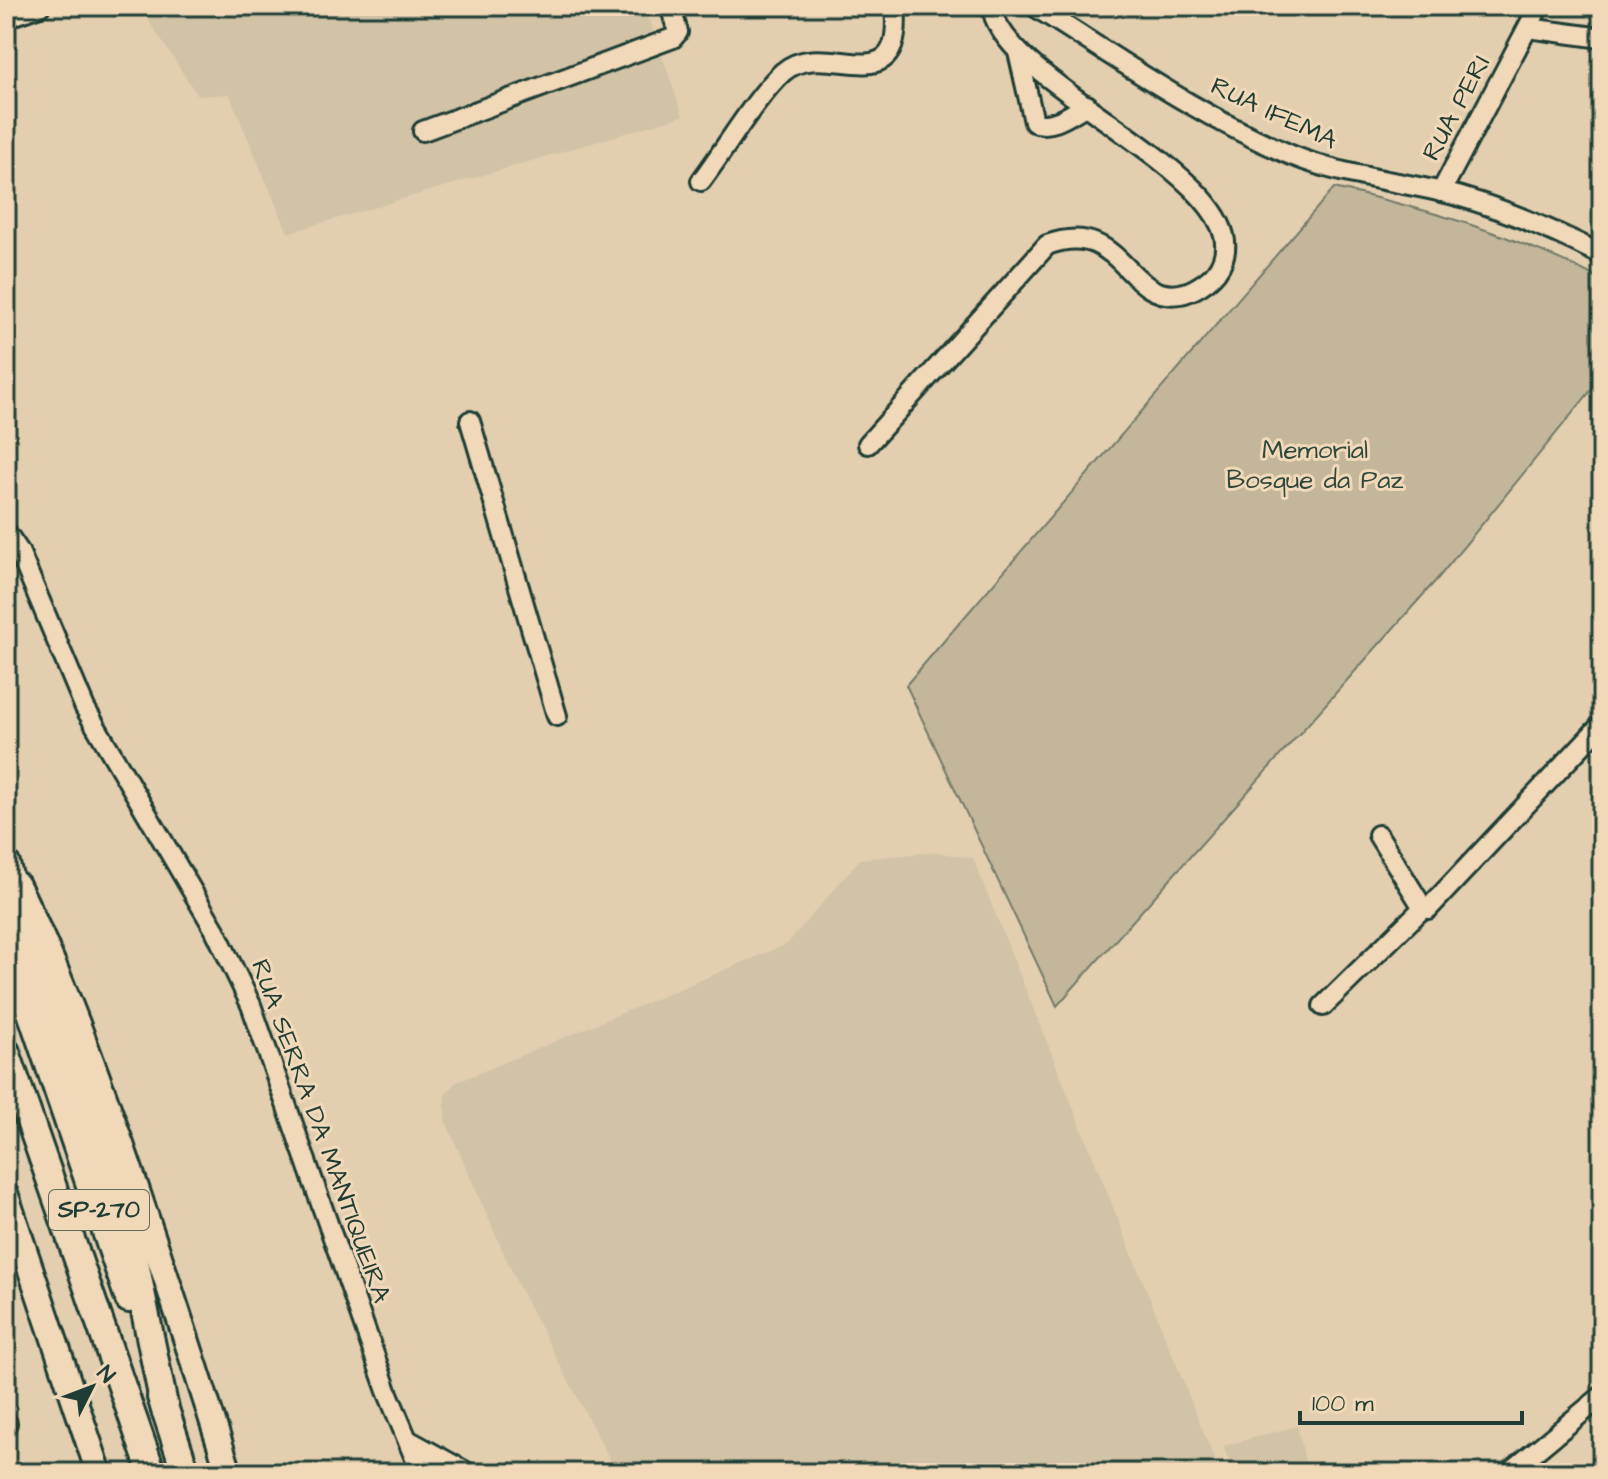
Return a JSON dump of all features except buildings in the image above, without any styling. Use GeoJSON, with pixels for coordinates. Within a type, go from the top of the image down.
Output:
{"type":"FeatureCollection","features":[{"type":"Feature","properties":{"kind":"highway"},"geometry":{"type":"LineString","coordinates":[[6,864],[21,926],[126,1218],[165,1410]]}},
{"type":"Feature","properties":{"kind":"highway","name":"SP-270"},"geometry":{"type":"LineString","coordinates":[[6,949],[32,1015],[186,1473]]}},
{"type":"Feature","properties":{"kind":"highway","name":"SP-270"},"geometry":{"type":"LineString","coordinates":[[6,1052],[152,1473]]}},
{"type":"Feature","properties":{"kind":"main road"},"geometry":{"type":"LineString","coordinates":[[6,864],[41,934],[83,1040],[154,1237],[229,1473]]}},
{"type":"Feature","properties":{"kind":"main road"},"geometry":{"type":"LineString","coordinates":[[6,1196],[99,1473]]}},
{"type":"Feature","properties":{"kind":"street"},"geometry":{"type":"LineString","coordinates":[[6,18],[40,6]]}},
{"type":"Feature","properties":{"kind":"street"},"geometry":{"type":"LineString","coordinates":[[423,131],[673,38],[678,32],[670,6]]}},
{"type":"Feature","properties":{"kind":"street"},"geometry":{"type":"LineString","coordinates":[[701,181],[783,72],[806,61],[871,63],[890,52],[897,39],[895,6]]}},
{"type":"Feature","properties":{"kind":"street"},"geometry":{"type":"LineString","coordinates":[[868,444],[1047,245],[1068,237],[1083,238],[1101,245],[1147,286],[1165,293],[1180,294],[1200,285],[1222,263],[1227,246],[1223,226],[1194,190],[1018,52],[1000,32],[992,6]]}},
{"type":"Feature","properties":{"kind":"street","name":"RUA IFEMA"},"geometry":{"type":"LineString","coordinates":[[1034,6],[1215,118],[1291,155],[1335,171],[1441,192],[1560,234],[1602,255]]}},
{"type":"Feature","properties":{"kind":"street","name":"RUA PERI"},"geometry":{"type":"LineString","coordinates":[[1441,192],[1539,6]]}},
{"type":"Feature","properties":{"kind":"street"},"geometry":{"type":"LineString","coordinates":[[1528,28],[1602,38]]}},
{"type":"Feature","properties":{"kind":"street"},"geometry":{"type":"LineString","coordinates":[[1018,52],[1034,122],[1042,125],[1052,123],[1087,105]]}},
{"type":"Feature","properties":{"kind":"street"},"geometry":{"type":"LineString","coordinates":[[470,421],[557,716]]}},
{"type":"Feature","properties":{"kind":"street","name":"RUA SERRA DA MANTIQUEIRA"},"geometry":{"type":"LineString","coordinates":[[6,532],[19,551],[85,708],[215,930],[245,991],[387,1391],[421,1473]]}},
{"type":"Feature","properties":{"kind":"street"},"geometry":{"type":"LineString","coordinates":[[1378,835],[1428,909],[1602,724]]}},
{"type":"Feature","properties":{"kind":"street"},"geometry":{"type":"LineString","coordinates":[[1323,1006],[1424,907]]}},
{"type":"Feature","properties":{"kind":"street"},"geometry":{"type":"LineString","coordinates":[[1509,1473],[1602,1396]]}},
{"type":"Feature","properties":{"kind":"street"},"geometry":{"type":"LineString","coordinates":[[408,1440],[468,1473]]}},
{"type":"Feature","properties":{"kind":"shaded area"},"geometry":{"type":"Polygon","coordinates":[[[139,6],[645,6],[683,116],[288,233],[229,94],[198,96],[139,6]]]}},
{"type":"Feature","properties":{"kind":"shaded area"},"geometry":{"type":"Polygon","coordinates":[[[935,852],[973,858],[1220,1473],[617,1473],[516,1281],[445,1120],[445,1095],[455,1083],[787,944],[860,859],[935,852]]]}},
{"type":"Feature","properties":{"kind":"shaded area"},"geometry":{"type":"Polygon","coordinates":[[[1297,1426],[1308,1473],[1233,1473],[1223,1446],[1297,1426]]]}},
{"type":"Feature","properties":{"kind":"green space","name":"Memorial Bosque da Paz"},"geometry":{"type":"Polygon","coordinates":[[[1334,188],[1471,225],[1537,250],[1602,280],[1602,377],[1439,577],[1057,1006],[906,685],[1334,188]]]}}]}
